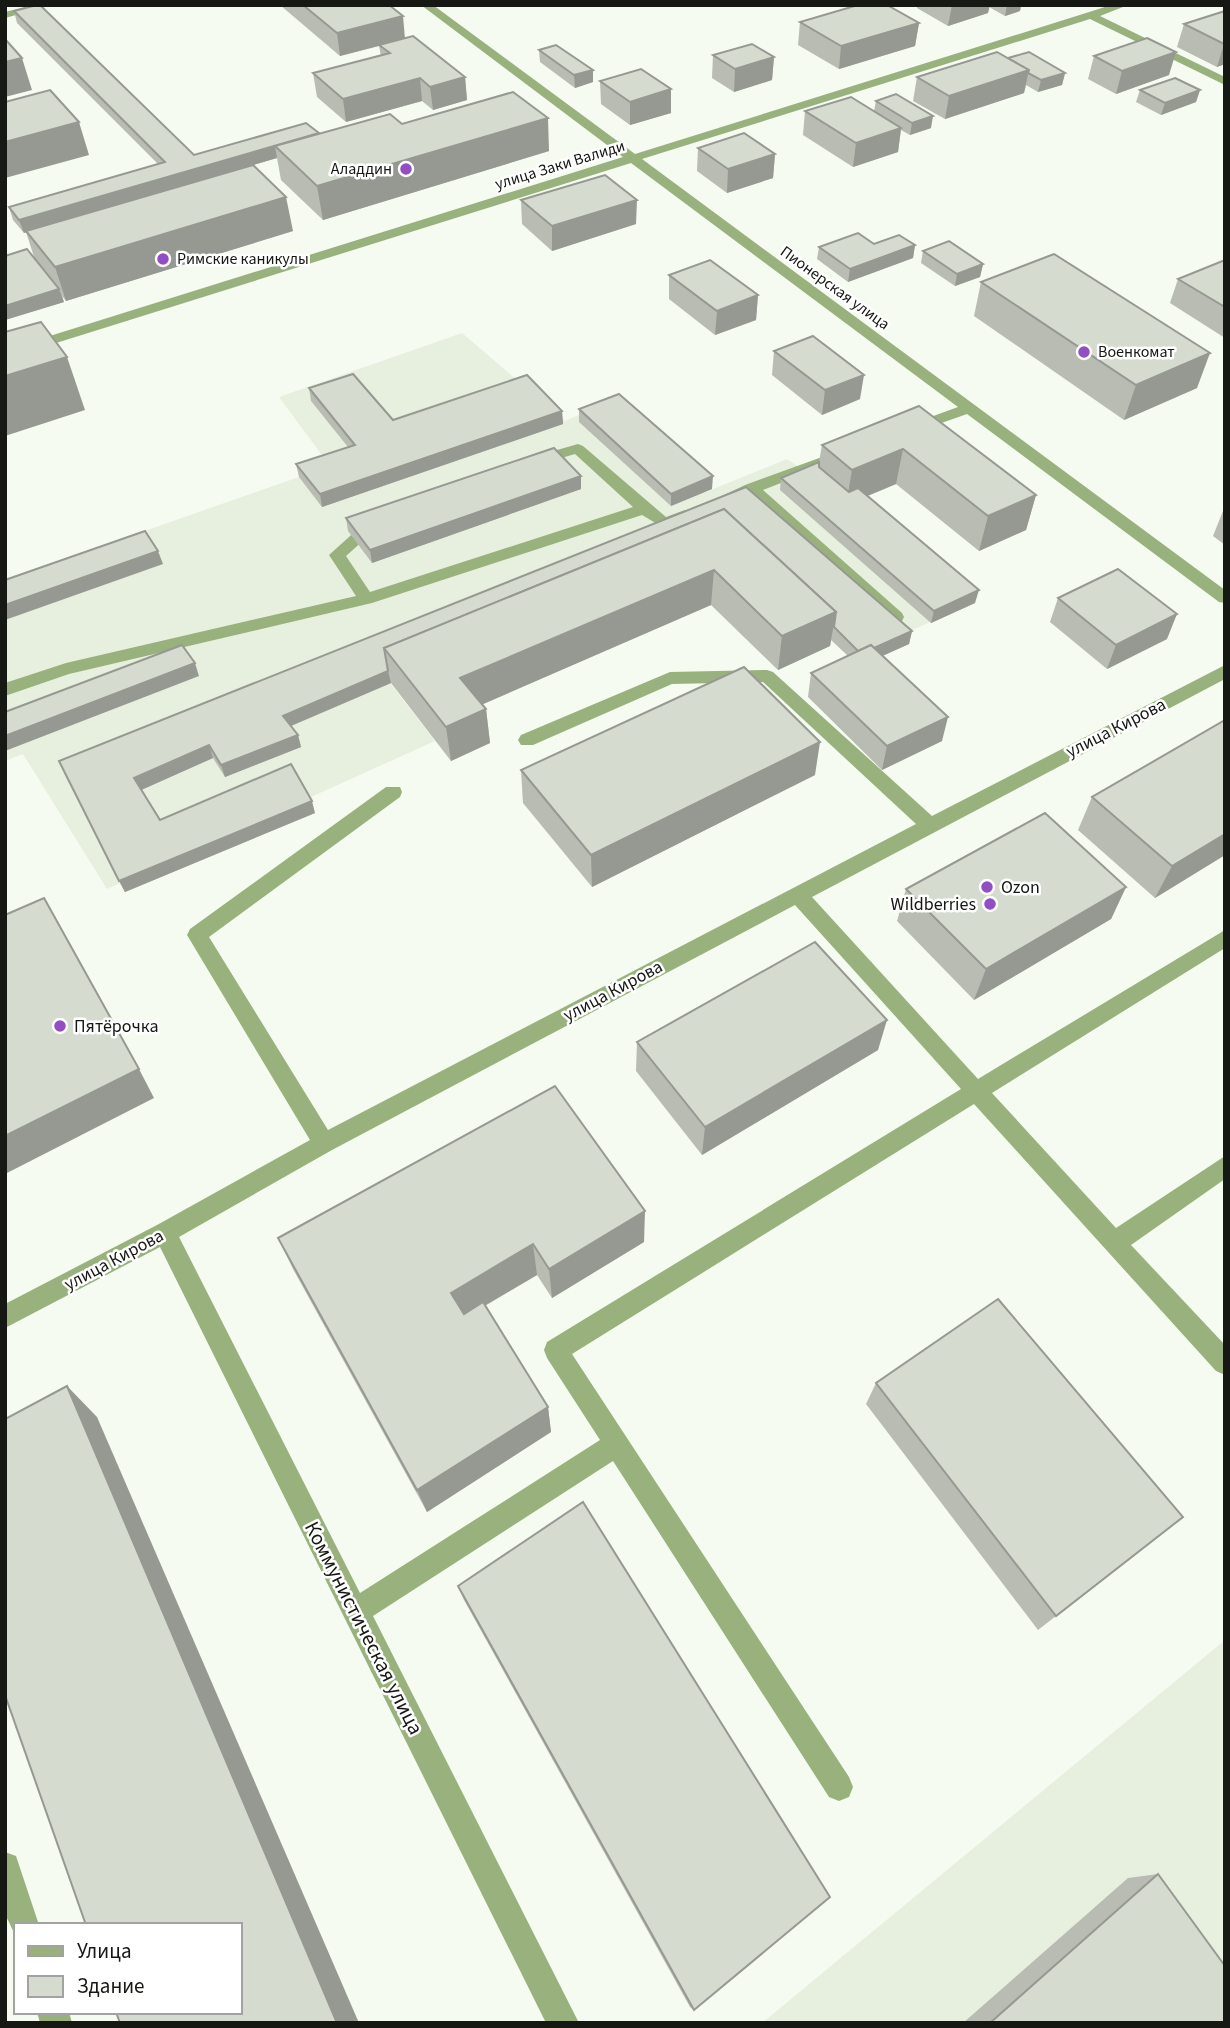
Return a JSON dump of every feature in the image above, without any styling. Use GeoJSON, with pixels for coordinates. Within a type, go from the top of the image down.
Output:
{"type":"FeatureCollection","features":[{"type":"Feature","properties":{"kind":"street"},"geometry":{"type":"LineString","coordinates":[[5,15],[47,5]]}},
{"type":"Feature","properties":{"kind":"street","name":"Пионерская улица"},"geometry":{"type":"LineString","coordinates":[[426,5],[631,160],[1225,598]]}},
{"type":"Feature","properties":{"kind":"street","name":"улица Заки Валиди"},"geometry":{"type":"LineString","coordinates":[[5,355],[1123,5]]}},
{"type":"Feature","properties":{"kind":"street"},"geometry":{"type":"LineString","coordinates":[[1090,15],[1225,82]]}},
{"type":"Feature","properties":{"kind":"street"},"geometry":{"type":"LineString","coordinates":[[900,433],[968,408]]}},
{"type":"Feature","properties":{"kind":"street"},"geometry":{"type":"LineString","coordinates":[[514,467],[578,449],[644,509],[664,523]]}},
{"type":"Feature","properties":{"kind":"street"},"geometry":{"type":"LineString","coordinates":[[639,533],[838,456]]}},
{"type":"Feature","properties":{"kind":"street"},"geometry":{"type":"LineString","coordinates":[[751,488],[897,618]]}},
{"type":"Feature","properties":{"kind":"street"},"geometry":{"type":"LineString","coordinates":[[366,599],[337,555],[390,509]]}},
{"type":"Feature","properties":{"kind":"street"},"geometry":{"type":"LineString","coordinates":[[5,690],[65,669],[366,599],[644,509]]}},
{"type":"Feature","properties":{"kind":"street","name":"улица Кирова"},"geometry":{"type":"LineString","coordinates":[[5,1317],[165,1233],[324,1143],[1225,671]]}},
{"type":"Feature","properties":{"kind":"street"},"geometry":{"type":"LineString","coordinates":[[527,740],[670,678],[767,676],[929,825]]}},
{"type":"Feature","properties":{"kind":"street"},"geometry":{"type":"LineString","coordinates":[[324,1143],[197,935],[393,792]]}},
{"type":"Feature","properties":{"kind":"street"},"geometry":{"type":"LineString","coordinates":[[797,894],[1225,1363]]}},
{"type":"Feature","properties":{"kind":"street"},"geometry":{"type":"LineString","coordinates":[[839,1787],[556,1350],[1225,938]]}},
{"type":"Feature","properties":{"kind":"street"},"geometry":{"type":"LineString","coordinates":[[1114,1243],[1225,1167]]}},
{"type":"Feature","properties":{"kind":"street","name":"Коммунистическая улица"},"geometry":{"type":"LineString","coordinates":[[165,1233],[563,2023]]}},
{"type":"Feature","properties":{"kind":"street"},"geometry":{"type":"LineString","coordinates":[[355,1612],[616,1444]]}},
{"type":"Feature","properties":{"kind":"street"},"geometry":{"type":"LineString","coordinates":[[5,1867],[23,1923]]}},
{"type":"Feature","properties":{"kind":"shaded area"},"geometry":{"type":"Polygon","coordinates":[[[462,333],[565,421],[597,407],[706,492],[787,459],[817,479],[969,605],[860,653],[721,544],[390,683],[435,741],[107,889],[23,754],[5,761],[5,580],[330,466],[279,397],[462,333]]]}},
{"type":"Feature","properties":{"kind":"shaded area"},"geometry":{"type":"Polygon","coordinates":[[[1225,1640],[1225,2023],[762,2023],[1225,1640]]]}},
{"type":"Feature","properties":{"kind":"building"},"geometry":{"type":"Polygon","coordinates":[[[37,5],[194,155],[306,123],[319,133],[19,220],[9,207],[165,162],[14,11],[37,5]]]}},
{"type":"Feature","properties":{"kind":"building"},"geometry":{"type":"Polygon","coordinates":[[[303,5],[389,5],[403,16],[337,33],[303,5]]]}},
{"type":"Feature","properties":{"kind":"building"},"geometry":{"type":"Polygon","coordinates":[[[858,5],[887,5],[919,23],[841,46],[800,22],[858,5]]]}},
{"type":"Feature","properties":{"kind":"building"},"geometry":{"type":"Polygon","coordinates":[[[1225,11],[1224,44],[1184,24],[1225,11]]]}},
{"type":"Feature","properties":{"kind":"building"},"geometry":{"type":"Polygon","coordinates":[[[413,36],[465,77],[430,87],[420,78],[343,99],[313,73],[390,53],[379,45],[413,36]]]}},
{"type":"Feature","properties":{"kind":"building"},"geometry":{"type":"Polygon","coordinates":[[[1147,38],[1176,52],[1122,71],[1094,56],[1147,38]]]}},
{"type":"Feature","properties":{"kind":"building"},"geometry":{"type":"Polygon","coordinates":[[[5,39],[22,58],[5,62],[5,39]]]}},
{"type":"Feature","properties":{"kind":"building"},"geometry":{"type":"Polygon","coordinates":[[[752,44],[774,57],[735,69],[713,55],[752,44]]]}},
{"type":"Feature","properties":{"kind":"building"},"geometry":{"type":"Polygon","coordinates":[[[556,45],[593,70],[574,75],[539,50],[556,45]]]}},
{"type":"Feature","properties":{"kind":"building"},"geometry":{"type":"Polygon","coordinates":[[[997,52],[1029,70],[949,96],[917,77],[997,52]]]}},
{"type":"Feature","properties":{"kind":"building"},"geometry":{"type":"Polygon","coordinates":[[[1029,52],[1065,73],[1041,80],[1008,58],[1029,52]]]}},
{"type":"Feature","properties":{"kind":"building"},"geometry":{"type":"Polygon","coordinates":[[[641,69],[671,89],[630,102],[600,81],[641,69]]]}},
{"type":"Feature","properties":{"kind":"building"},"geometry":{"type":"Polygon","coordinates":[[[1175,78],[1200,90],[1165,103],[1140,90],[1175,78]]]}},
{"type":"Feature","properties":{"kind":"building"},"geometry":{"type":"Polygon","coordinates":[[[50,90],[79,122],[5,142],[5,102],[50,90]]]}},
{"type":"Feature","properties":{"kind":"building"},"geometry":{"type":"Polygon","coordinates":[[[513,92],[548,118],[317,186],[275,146],[390,114],[402,124],[513,92]]]}},
{"type":"Feature","properties":{"kind":"building"},"geometry":{"type":"Polygon","coordinates":[[[896,94],[933,116],[912,123],[876,101],[896,94]]]}},
{"type":"Feature","properties":{"kind":"building"},"geometry":{"type":"Polygon","coordinates":[[[851,97],[901,128],[856,143],[805,111],[851,97]]]}},
{"type":"Feature","properties":{"kind":"building"},"geometry":{"type":"Polygon","coordinates":[[[744,133],[775,154],[728,169],[698,148],[744,133]]]}},
{"type":"Feature","properties":{"kind":"building"},"geometry":{"type":"Polygon","coordinates":[[[253,165],[286,197],[55,267],[26,231],[253,165]]]}},
{"type":"Feature","properties":{"kind":"building"},"geometry":{"type":"Polygon","coordinates":[[[605,175],[637,200],[552,226],[521,200],[605,175]]]}},
{"type":"Feature","properties":{"kind":"building"},"geometry":{"type":"Polygon","coordinates":[[[858,233],[874,244],[899,235],[915,245],[850,269],[819,247],[858,233]]]}},
{"type":"Feature","properties":{"kind":"building"},"geometry":{"type":"Polygon","coordinates":[[[949,241],[983,264],[957,274],[923,251],[949,241]]]}},
{"type":"Feature","properties":{"kind":"building"},"geometry":{"type":"Polygon","coordinates":[[[27,249],[59,289],[5,306],[5,256],[27,249]]]}},
{"type":"Feature","properties":{"kind":"building"},"geometry":{"type":"Polygon","coordinates":[[[1054,254],[1210,353],[1136,385],[981,282],[1054,254]]]}},
{"type":"Feature","properties":{"kind":"building"},"geometry":{"type":"Polygon","coordinates":[[[710,260],[758,295],[717,311],[669,275],[710,260]]]}},
{"type":"Feature","properties":{"kind":"building"},"geometry":{"type":"Polygon","coordinates":[[[1225,260],[1225,307],[1178,279],[1225,260]]]}},
{"type":"Feature","properties":{"kind":"building"},"geometry":{"type":"Polygon","coordinates":[[[41,322],[67,357],[5,376],[5,332],[41,322]]]}},
{"type":"Feature","properties":{"kind":"building"},"geometry":{"type":"Polygon","coordinates":[[[813,336],[864,375],[825,390],[774,351],[813,336]]]}},
{"type":"Feature","properties":{"kind":"building"},"geometry":{"type":"Polygon","coordinates":[[[353,374],[393,420],[527,375],[562,411],[320,494],[296,464],[355,445],[309,388],[353,374]]]}},
{"type":"Feature","properties":{"kind":"building"},"geometry":{"type":"Polygon","coordinates":[[[619,394],[713,476],[671,494],[579,409],[619,394]]]}},
{"type":"Feature","properties":{"kind":"building"},"geometry":{"type":"Polygon","coordinates":[[[919,406],[1036,495],[988,516],[903,449],[852,470],[822,445],[919,406]]]}},
{"type":"Feature","properties":{"kind":"building"},"geometry":{"type":"Polygon","coordinates":[[[554,448],[581,476],[370,550],[346,518],[554,448]]]}},
{"type":"Feature","properties":{"kind":"building"},"geometry":{"type":"Polygon","coordinates":[[[819,462],[819,467],[849,492],[858,488],[979,590],[934,611],[781,478],[819,462]]]}},
{"type":"Feature","properties":{"kind":"building"},"geometry":{"type":"Polygon","coordinates":[[[746,487],[912,631],[874,648],[871,645],[858,651],[834,627],[836,612],[724,509],[384,648],[388,671],[283,716],[298,735],[221,765],[209,745],[134,778],[160,820],[291,764],[312,801],[119,881],[59,761],[746,487]]]}},
{"type":"Feature","properties":{"kind":"building"},"geometry":{"type":"Polygon","coordinates":[[[724,509],[836,612],[782,636],[714,570],[460,678],[486,709],[446,727],[384,648],[724,509]]]}},
{"type":"Feature","properties":{"kind":"building"},"geometry":{"type":"Polygon","coordinates":[[[145,531],[158,551],[5,605],[5,580],[145,531]]]}},
{"type":"Feature","properties":{"kind":"building"},"geometry":{"type":"Polygon","coordinates":[[[1118,569],[1177,614],[1116,645],[1058,598],[1118,569]]]}},
{"type":"Feature","properties":{"kind":"building"},"geometry":{"type":"Polygon","coordinates":[[[182,645],[195,663],[5,736],[5,712],[182,645]]]}},
{"type":"Feature","properties":{"kind":"building"},"geometry":{"type":"Polygon","coordinates":[[[871,645],[948,717],[887,746],[811,673],[871,645]]]}},
{"type":"Feature","properties":{"kind":"building"},"geometry":{"type":"Polygon","coordinates":[[[744,667],[820,742],[591,855],[521,770],[744,667]]]}},
{"type":"Feature","properties":{"kind":"building"},"geometry":{"type":"Polygon","coordinates":[[[1225,720],[1225,834],[1172,866],[1092,797],[1225,720]]]}},
{"type":"Feature","properties":{"kind":"building"},"geometry":{"type":"Polygon","coordinates":[[[1045,813],[1126,887],[986,969],[906,889],[1045,813]]]}},
{"type":"Feature","properties":{"kind":"building","name":"Пятёрочка"},"geometry":{"type":"Polygon","coordinates":[[[44,898],[139,1069],[5,1136],[5,915],[44,898]]]}},
{"type":"Feature","properties":{"kind":"building"},"geometry":{"type":"Polygon","coordinates":[[[815,942],[887,1020],[705,1127],[637,1042],[815,942]]]}},
{"type":"Feature","properties":{"kind":"building"},"geometry":{"type":"Polygon","coordinates":[[[555,1086],[645,1211],[549,1269],[533,1244],[451,1293],[464,1314],[483,1302],[548,1407],[417,1490],[278,1238],[555,1086]]]}},
{"type":"Feature","properties":{"kind":"building"},"geometry":{"type":"Polygon","coordinates":[[[998,1299],[1183,1517],[1056,1616],[876,1383],[998,1299]]]}},
{"type":"Feature","properties":{"kind":"building"},"geometry":{"type":"Polygon","coordinates":[[[67,1386],[337,2023],[120,2023],[117,2014],[242,2014],[242,1923],[85,1923],[5,1695],[5,1419],[67,1386]]]}},
{"type":"Feature","properties":{"kind":"building"},"geometry":{"type":"Polygon","coordinates":[[[583,1502],[830,1897],[694,2010],[458,1586],[583,1502]]]}},
{"type":"Feature","properties":{"kind":"building"},"geometry":{"type":"Polygon","coordinates":[[[1158,1874],[1225,1966],[1225,2023],[990,2023],[1158,1874]]]}},
{"type":"Feature","properties":{"kind":"place","name":"Аладдин"},"geometry":{"type":"Point","coordinates":[406,169]}},
{"type":"Feature","properties":{"kind":"place","name":"Римские каникулы"},"geometry":{"type":"Point","coordinates":[163,259]}},
{"type":"Feature","properties":{"kind":"place","name":"Военкомат"},"geometry":{"type":"Point","coordinates":[1084,352]}},
{"type":"Feature","properties":{"kind":"place","name":"Ozon"},"geometry":{"type":"Point","coordinates":[987,887]}},
{"type":"Feature","properties":{"kind":"place","name":"Wildberries"},"geometry":{"type":"Point","coordinates":[990,904]}},
{"type":"Feature","properties":{"kind":"place","name":"Пятёрочка"},"geometry":{"type":"Point","coordinates":[60,1026]}}]}
